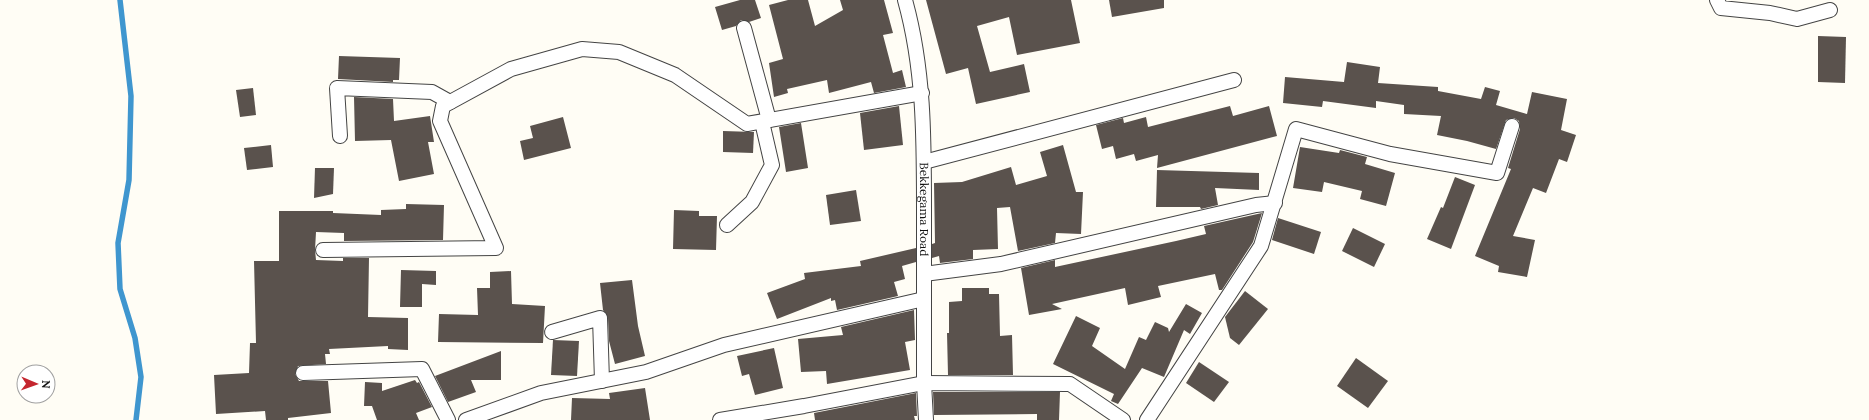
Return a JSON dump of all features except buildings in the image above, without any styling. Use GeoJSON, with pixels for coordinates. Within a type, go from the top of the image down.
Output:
{"type":"FeatureCollection","features":[{"type":"Feature","properties":{"kind":"street","name":"Bekkegama Road"},"geometry":{"type":"LineString","coordinates":[[905,0],[914,30],[922,93],[924,162],[924,384],[926,420]]}},
{"type":"Feature","properties":{"kind":"street"},"geometry":{"type":"LineString","coordinates":[[1717,0],[1721,8],[1770,13],[1797,19],[1830,10]]}},
{"type":"Feature","properties":{"kind":"street"},"geometry":{"type":"LineString","coordinates":[[728,224],[752,202],[772,165],[766,121],[744,28]]}},
{"type":"Feature","properties":{"kind":"street"},"geometry":{"type":"LineString","coordinates":[[323,250],[496,248],[440,121],[443,106],[511,69],[582,49],[620,52],[675,75],[747,124],[922,93]]}},
{"type":"Feature","properties":{"kind":"street"},"geometry":{"type":"LineString","coordinates":[[924,162],[1234,80]]}},
{"type":"Feature","properties":{"kind":"street"},"geometry":{"type":"LineString","coordinates":[[340,136],[337,88],[432,92],[450,102]]}},
{"type":"Feature","properties":{"kind":"street"},"geometry":{"type":"LineString","coordinates":[[1146,420],[1261,246],[1296,129],[1390,154],[1496,173],[1512,126]]}},
{"type":"Feature","properties":{"kind":"street"},"geometry":{"type":"LineString","coordinates":[[924,274],[1001,264],[1256,205],[1275,203]]}},
{"type":"Feature","properties":{"kind":"street"},"geometry":{"type":"LineString","coordinates":[[466,420],[541,393],[646,372],[724,345],[924,299]]}},
{"type":"Feature","properties":{"kind":"street"},"geometry":{"type":"LineString","coordinates":[[552,332],[600,318],[602,381]]}},
{"type":"Feature","properties":{"kind":"street"},"geometry":{"type":"LineString","coordinates":[[303,372],[422,369],[448,420]]}},
{"type":"Feature","properties":{"kind":"street"},"geometry":{"type":"LineString","coordinates":[[720,420],[924,384],[1070,384],[1123,420]]}},
{"type":"Feature","properties":{"kind":"waterway"},"geometry":{"type":"LineString","coordinates":[[120,0],[131,96],[129,180],[118,243],[120,289],[135,338],[141,377],[136,420]]}}]}
